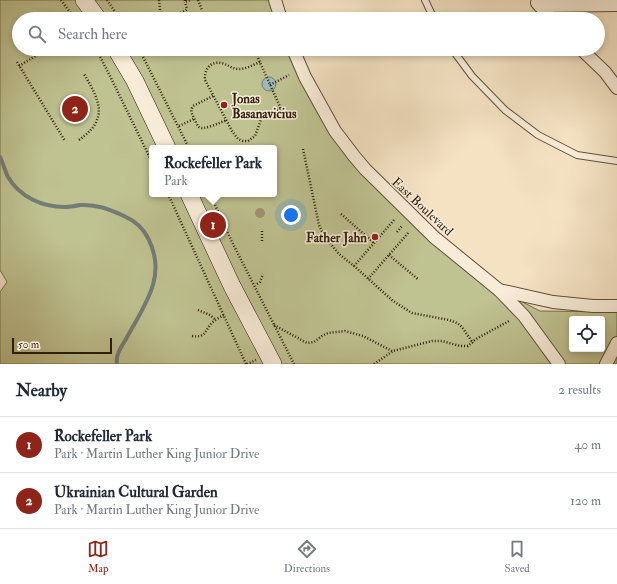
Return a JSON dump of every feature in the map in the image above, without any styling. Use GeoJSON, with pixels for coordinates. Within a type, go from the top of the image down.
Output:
{"type":"FeatureCollection","features":[{"type":"Feature","properties":{"kind":"main road"},"geometry":{"type":"LineString","coordinates":[[84,0],[93,12]]}},
{"type":"Feature","properties":{"kind":"main road"},"geometry":{"type":"LineString","coordinates":[[120,56],[135,81],[166,145]]}},
{"type":"Feature","properties":{"kind":"main road"},"geometry":{"type":"LineString","coordinates":[[190,197],[232,286],[273,364]]}},
{"type":"Feature","properties":{"kind":"street"},"geometry":{"type":"LineString","coordinates":[[275,0],[279,12]]}},
{"type":"Feature","properties":{"kind":"street"},"geometry":{"type":"LineString","coordinates":[[538,3],[617,5]]}},
{"type":"Feature","properties":{"kind":"street"},"geometry":{"type":"LineString","coordinates":[[538,3],[546,12]]}},
{"type":"Feature","properties":{"kind":"street","name":"East Boulevard"},"geometry":{"type":"LineString","coordinates":[[296,56],[305,77],[335,131],[361,165],[434,237],[499,290],[524,316],[559,364]]}},
{"type":"Feature","properties":{"kind":"street"},"geometry":{"type":"LineString","coordinates":[[588,56],[605,72],[617,88]]}},
{"type":"Feature","properties":{"kind":"street"},"geometry":{"type":"LineString","coordinates":[[499,290],[553,302],[593,306],[617,306]]}},
{"type":"Feature","properties":{"kind":"street"},"geometry":{"type":"LineString","coordinates":[[606,364],[617,343]]}},
{"type":"Feature","properties":{"kind":"lane"},"geometry":{"type":"LineString","coordinates":[[425,0],[431,12]]}},
{"type":"Feature","properties":{"kind":"lane"},"geometry":{"type":"LineString","coordinates":[[457,56],[472,76],[505,110],[538,135],[577,155],[617,161]]}},
{"type":"Feature","properties":{"kind":"path"},"geometry":{"type":"LineString","coordinates":[[61,0],[70,12]]}},
{"type":"Feature","properties":{"kind":"path"},"geometry":{"type":"LineString","coordinates":[[107,0],[115,12]]}},
{"type":"Feature","properties":{"kind":"path"},"geometry":{"type":"LineString","coordinates":[[158,0],[160,12]]}},
{"type":"Feature","properties":{"kind":"path"},"geometry":{"type":"LineString","coordinates":[[182,12],[188,9],[185,1],[190,0]]}},
{"type":"Feature","properties":{"kind":"path"},"geometry":{"type":"LineString","coordinates":[[198,0],[202,10]]}},
{"type":"Feature","properties":{"kind":"path"},"geometry":{"type":"LineString","coordinates":[[19,66],[35,56]]}},
{"type":"Feature","properties":{"kind":"path"},"geometry":{"type":"LineString","coordinates":[[100,56],[149,156]]}},
{"type":"Feature","properties":{"kind":"path"},"geometry":{"type":"LineString","coordinates":[[144,56],[188,145]]}},
{"type":"Feature","properties":{"kind":"path"},"geometry":{"type":"LineString","coordinates":[[258,58],[260,62],[270,85],[282,109],[262,117],[255,136],[248,141],[243,141],[238,139],[213,96],[205,76],[206,69],[209,65],[216,63],[221,63],[235,69],[240,69],[260,62]]}},
{"type":"Feature","properties":{"kind":"path"},"geometry":{"type":"LineString","coordinates":[[17,62],[65,141]]}},
{"type":"Feature","properties":{"kind":"path"},"geometry":{"type":"LineString","coordinates":[[79,140],[95,126],[99,109],[94,91],[84,74]]}},
{"type":"Feature","properties":{"kind":"path"},"geometry":{"type":"LineString","coordinates":[[270,85],[289,75]]}},
{"type":"Feature","properties":{"kind":"path"},"geometry":{"type":"LineString","coordinates":[[213,96],[193,106],[191,109],[198,127],[202,129],[227,120]]}},
{"type":"Feature","properties":{"kind":"path"},"geometry":{"type":"LineString","coordinates":[[179,126],[194,119]]}},
{"type":"Feature","properties":{"kind":"path"},"geometry":{"type":"LineString","coordinates":[[303,149],[316,209],[322,232],[326,240],[339,254],[392,301],[407,311],[422,316],[449,320],[457,323],[462,327],[473,343]]}},
{"type":"Feature","properties":{"kind":"path"},"geometry":{"type":"LineString","coordinates":[[169,197],[206,279],[247,364],[256,360]]}},
{"type":"Feature","properties":{"kind":"path"},"geometry":{"type":"LineString","coordinates":[[211,197],[232,242],[294,364]]}},
{"type":"Feature","properties":{"kind":"path"},"geometry":{"type":"LineString","coordinates":[[341,214],[374,242]]}},
{"type":"Feature","properties":{"kind":"path"},"geometry":{"type":"LineString","coordinates":[[354,266],[394,220]]}},
{"type":"Feature","properties":{"kind":"path"},"geometry":{"type":"LineString","coordinates":[[397,232],[402,226]]}},
{"type":"Feature","properties":{"kind":"path"},"geometry":{"type":"LineString","coordinates":[[262,231],[262,241]]}},
{"type":"Feature","properties":{"kind":"path"},"geometry":{"type":"LineString","coordinates":[[368,279],[409,232]]}},
{"type":"Feature","properties":{"kind":"path"},"geometry":{"type":"LineString","coordinates":[[389,255],[419,280]]}},
{"type":"Feature","properties":{"kind":"path"},"geometry":{"type":"LineString","coordinates":[[257,284],[261,280],[263,274]]}},
{"type":"Feature","properties":{"kind":"path"},"geometry":{"type":"LineString","coordinates":[[198,310],[210,315],[216,320]]}},
{"type":"Feature","properties":{"kind":"path"},"geometry":{"type":"LineString","coordinates":[[192,336],[203,336],[211,324],[224,315]]}},
{"type":"Feature","properties":{"kind":"path"},"geometry":{"type":"LineString","coordinates":[[374,364],[393,351],[432,341],[442,341],[464,346],[473,343],[476,339],[508,321]]}},
{"type":"Feature","properties":{"kind":"path"},"geometry":{"type":"LineString","coordinates":[[274,325],[307,343],[314,342],[328,333],[345,331],[363,336],[393,351]]}},
{"type":"Feature","properties":{"kind":"green space"},"geometry":{"type":"Polygon","coordinates":[[[0,0],[277,0],[281,12],[12,12],[12,56],[298,56],[305,77],[376,181],[499,290],[540,311],[617,312],[617,364],[0,364],[0,292],[7,282],[0,270],[0,0]]]}},
{"type":"Feature","properties":{"kind":"water"},"geometry":{"type":"Polygon","coordinates":[[[266,77],[272,77],[276,81],[276,87],[272,91],[266,91],[262,87],[262,81],[266,77]]]}},
{"type":"Feature","properties":{"kind":"waterway"},"geometry":{"type":"LineString","coordinates":[[0,157],[8,177],[13,184],[32,200],[56,207],[86,205],[108,209],[134,222],[141,228],[148,238],[154,252],[156,265],[155,278],[146,303],[119,351],[117,364]]}},
{"type":"Feature","properties":{"kind":"place","name":"Jonas Basanavicius"},"geometry":{"type":"Point","coordinates":[224,105]}},
{"type":"Feature","properties":{"kind":"place","name":"Ukrainian Cultural Garden"},"geometry":{"type":"Point","coordinates":[75,109]}},
{"type":"Feature","properties":{"kind":"place","name":"Rockefeller Park"},"geometry":{"type":"Point","coordinates":[213,225]}},
{"type":"Feature","properties":{"kind":"place","name":"Father Jahn"},"geometry":{"type":"Point","coordinates":[375,237]}}]}
